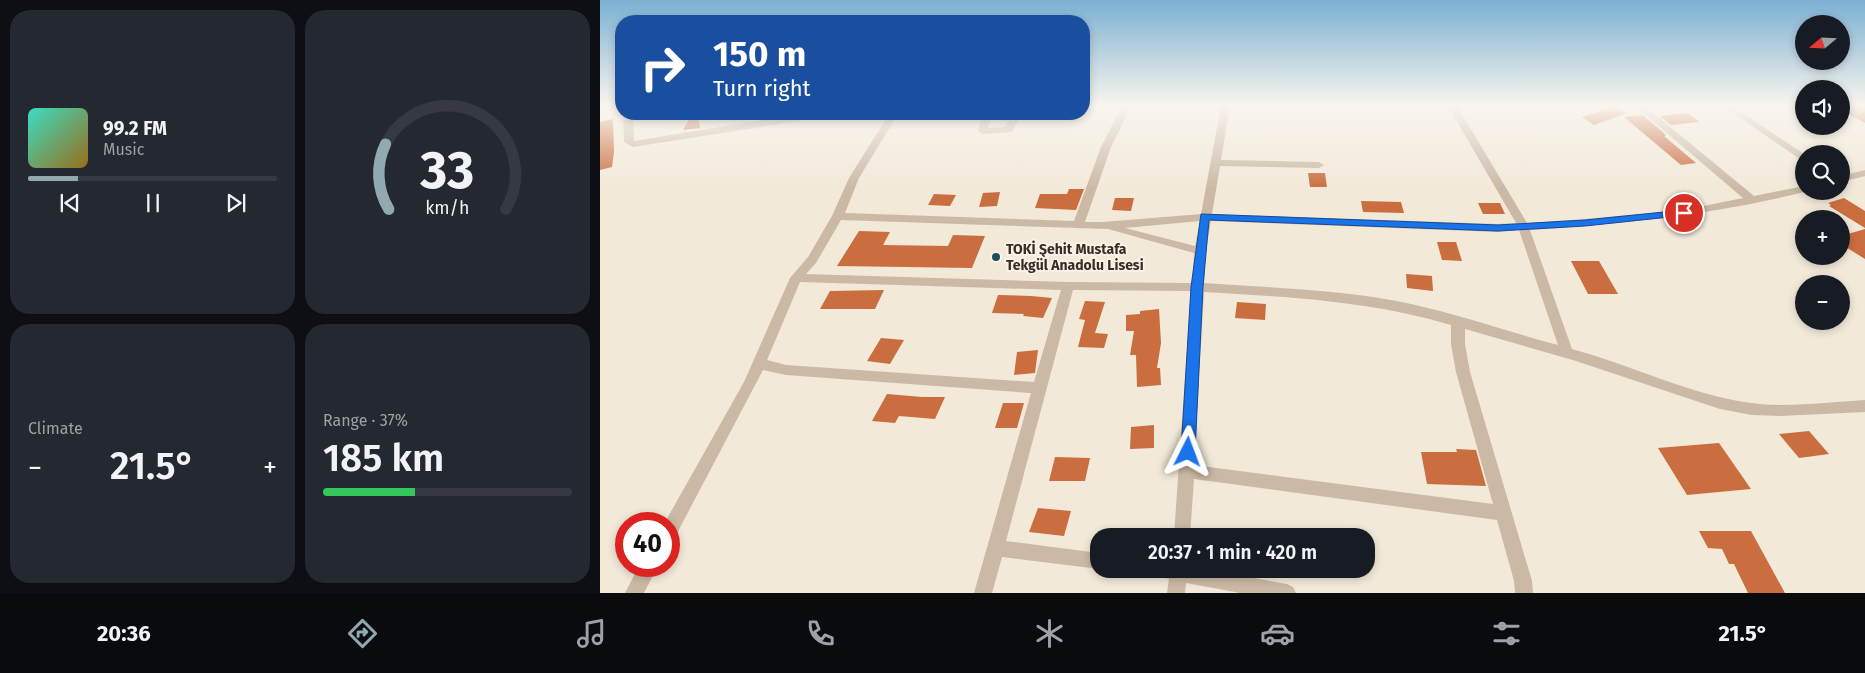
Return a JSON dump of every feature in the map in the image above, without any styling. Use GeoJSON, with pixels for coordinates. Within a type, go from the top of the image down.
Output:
{"type":"FeatureCollection","features":[{"type":"Feature","properties":{"kind":"street"},"geometry":{"type":"LineString","coordinates":[[628,134],[630,142],[633,144],[699,134]]}},
{"type":"Feature","properties":{"kind":"street"},"geometry":{"type":"LineString","coordinates":[[679,512],[759,364],[796,278],[812,260],[838,216],[854,178],[881,134]]}},
{"type":"Feature","properties":{"kind":"street"},"geometry":{"type":"LineString","coordinates":[[1078,225],[1113,134]]}},
{"type":"Feature","properties":{"kind":"street"},"geometry":{"type":"LineString","coordinates":[[1183,528],[1200,251],[1204,217],[1220,134]]}},
{"type":"Feature","properties":{"kind":"street"},"geometry":{"type":"LineString","coordinates":[[1468,134],[1523,226],[1568,354]]}},
{"type":"Feature","properties":{"kind":"street"},"geometry":{"type":"LineString","coordinates":[[1673,134],[1752,200]]}},
{"type":"Feature","properties":{"kind":"street"},"geometry":{"type":"LineString","coordinates":[[1767,134],[1795,153]]}},
{"type":"Feature","properties":{"kind":"street"},"geometry":{"type":"LineString","coordinates":[[1214,164],[1319,164]]}},
{"type":"Feature","properties":{"kind":"street"},"geometry":{"type":"LineString","coordinates":[[1850,177],[1865,173]]}},
{"type":"Feature","properties":{"kind":"street"},"geometry":{"type":"LineString","coordinates":[[838,216],[1103,226],[1204,217],[1498,228],[1684,213],[1795,191]]}},
{"type":"Feature","properties":{"kind":"street"},"geometry":{"type":"LineString","coordinates":[[1103,226],[1200,251]]}},
{"type":"Feature","properties":{"kind":"street"},"geometry":{"type":"LineString","coordinates":[[796,278],[1068,286],[1197,287],[1319,295],[1385,303],[1568,354],[1720,403],[1781,410],[1865,406]]}},
{"type":"Feature","properties":{"kind":"street"},"geometry":{"type":"LineString","coordinates":[[982,593],[1068,286]]}},
{"type":"Feature","properties":{"kind":"street"},"geometry":{"type":"LineString","coordinates":[[1458,323],[1458,344],[1463,372],[1524,593]]}},
{"type":"Feature","properties":{"kind":"street"},"geometry":{"type":"LineString","coordinates":[[759,364],[786,370],[1038,388]]}},
{"type":"Feature","properties":{"kind":"street"},"geometry":{"type":"LineString","coordinates":[[1187,471],[1503,513]]}},
{"type":"Feature","properties":{"kind":"street"},"geometry":{"type":"LineString","coordinates":[[995,548],[1090,560]]}},
{"type":"Feature","properties":{"kind":"street"},"geometry":{"type":"LineString","coordinates":[[634,593],[643,577]]}},
{"type":"Feature","properties":{"kind":"street"},"geometry":{"type":"LineString","coordinates":[[1176,593],[1178,578]]}},
{"type":"Feature","properties":{"kind":"street"},"geometry":{"type":"LineString","coordinates":[[1217,578],[1287,593]]}},
{"type":"Feature","properties":{"kind":"building"},"geometry":{"type":"Polygon","coordinates":[[[600,134],[613,134],[612,167],[600,170],[600,134]]]}},
{"type":"Feature","properties":{"kind":"building"},"geometry":{"type":"Polygon","coordinates":[[[1644,134],[1664,134],[1666,135],[1664,136],[1696,163],[1681,165],[1644,134]]]}},
{"type":"Feature","properties":{"kind":"building"},"geometry":{"type":"Polygon","coordinates":[[[1308,173],[1325,173],[1327,187],[1310,187],[1308,173]]]}},
{"type":"Feature","properties":{"kind":"building"},"geometry":{"type":"Polygon","coordinates":[[[1069,189],[1084,189],[1076,210],[1035,208],[1040,194],[1067,194],[1069,189]]]}},
{"type":"Feature","properties":{"kind":"building"},"geometry":{"type":"Polygon","coordinates":[[[1000,192],[997,206],[979,207],[983,193],[1000,192]]]}},
{"type":"Feature","properties":{"kind":"building"},"geometry":{"type":"Polygon","coordinates":[[[934,194],[956,195],[950,206],[928,205],[934,194]]]}},
{"type":"Feature","properties":{"kind":"building"},"geometry":{"type":"Polygon","coordinates":[[[1115,198],[1134,198],[1131,211],[1112,210],[1115,198]]]}},
{"type":"Feature","properties":{"kind":"building"},"geometry":{"type":"Polygon","coordinates":[[[1847,200],[1865,211],[1865,228],[1850,219],[1850,210],[1836,210],[1829,206],[1831,205],[1828,203],[1847,200]]]}},
{"type":"Feature","properties":{"kind":"building"},"geometry":{"type":"Polygon","coordinates":[[[1361,201],[1401,202],[1404,213],[1363,212],[1361,201]]]}},
{"type":"Feature","properties":{"kind":"building"},"geometry":{"type":"Polygon","coordinates":[[[1478,203],[1500,203],[1505,214],[1483,214],[1478,203]]]}},
{"type":"Feature","properties":{"kind":"building"},"geometry":{"type":"Polygon","coordinates":[[[1865,229],[1865,259],[1850,250],[1850,233],[1865,229]]]}},
{"type":"Feature","properties":{"kind":"building"},"geometry":{"type":"Polygon","coordinates":[[[859,231],[890,232],[883,245],[948,246],[953,235],[985,236],[972,268],[837,266],[859,231]]]}},
{"type":"Feature","properties":{"kind":"building"},"geometry":{"type":"Polygon","coordinates":[[[1437,242],[1456,242],[1462,261],[1442,260],[1437,242]]]}},
{"type":"Feature","properties":{"kind":"building"},"geometry":{"type":"Polygon","coordinates":[[[1571,261],[1599,261],[1618,294],[1588,294],[1571,261]]]}},
{"type":"Feature","properties":{"kind":"building"},"geometry":{"type":"Polygon","coordinates":[[[1406,274],[1432,276],[1433,291],[1407,288],[1406,274]]]}},
{"type":"Feature","properties":{"kind":"building"},"geometry":{"type":"Polygon","coordinates":[[[884,290],[875,309],[820,309],[830,291],[884,290]]]}},
{"type":"Feature","properties":{"kind":"building"},"geometry":{"type":"Polygon","coordinates":[[[998,295],[1052,298],[1043,318],[1023,316],[1024,314],[992,313],[998,295]]]}},
{"type":"Feature","properties":{"kind":"building"},"geometry":{"type":"Polygon","coordinates":[[[1085,301],[1105,302],[1095,333],[1108,334],[1104,348],[1078,347],[1085,320],[1079,319],[1085,301]]]}},
{"type":"Feature","properties":{"kind":"building"},"geometry":{"type":"Polygon","coordinates":[[[1237,302],[1266,304],[1265,320],[1235,318],[1237,302]]]}},
{"type":"Feature","properties":{"kind":"building"},"geometry":{"type":"Polygon","coordinates":[[[1159,309],[1161,343],[1157,368],[1160,368],[1161,385],[1137,387],[1136,355],[1130,355],[1134,331],[1126,331],[1126,315],[1140,314],[1140,311],[1159,309]]]}},
{"type":"Feature","properties":{"kind":"building"},"geometry":{"type":"Polygon","coordinates":[[[881,338],[904,340],[890,364],[867,361],[881,338]]]}},
{"type":"Feature","properties":{"kind":"building"},"geometry":{"type":"Polygon","coordinates":[[[1038,350],[1035,373],[1014,375],[1017,352],[1038,350]]]}},
{"type":"Feature","properties":{"kind":"building"},"geometry":{"type":"Polygon","coordinates":[[[887,394],[945,397],[935,419],[899,416],[895,423],[872,421],[887,394]]]}},
{"type":"Feature","properties":{"kind":"building"},"geometry":{"type":"Polygon","coordinates":[[[1003,403],[1024,403],[1017,428],[995,428],[1003,403]]]}},
{"type":"Feature","properties":{"kind":"building"},"geometry":{"type":"Polygon","coordinates":[[[1154,425],[1154,448],[1130,449],[1131,427],[1154,425]]]}},
{"type":"Feature","properties":{"kind":"building"},"geometry":{"type":"Polygon","coordinates":[[[1809,431],[1829,454],[1799,458],[1779,434],[1809,431]]]}},
{"type":"Feature","properties":{"kind":"building"},"geometry":{"type":"Polygon","coordinates":[[[1719,443],[1751,489],[1687,495],[1658,448],[1719,443]]]}},
{"type":"Feature","properties":{"kind":"building"},"geometry":{"type":"Polygon","coordinates":[[[1456,449],[1476,450],[1486,486],[1427,484],[1421,452],[1457,452],[1456,449]]]}},
{"type":"Feature","properties":{"kind":"building"},"geometry":{"type":"Polygon","coordinates":[[[1055,457],[1090,458],[1085,481],[1049,481],[1055,457]]]}},
{"type":"Feature","properties":{"kind":"building"},"geometry":{"type":"Polygon","coordinates":[[[1038,508],[1071,511],[1064,536],[1029,532],[1038,508]]]}},
{"type":"Feature","properties":{"kind":"building"},"geometry":{"type":"Polygon","coordinates":[[[1699,531],[1751,531],[1785,593],[1748,593],[1734,564],[1729,564],[1722,549],[1708,548],[1699,531]]]}},
{"type":"Feature","properties":{"kind":"place","name":"TOKİ Şehit Mustafa Tekgül Anadolu Lisesi"},"geometry":{"type":"Point","coordinates":[996,257]}},
{"type":"Feature","properties":{"kind":"route"},"geometry":{"type":"LineString","coordinates":[[1188,452],[1197,287],[1204,217],[1498,228],[1585,223],[1684,213]]}}]}
